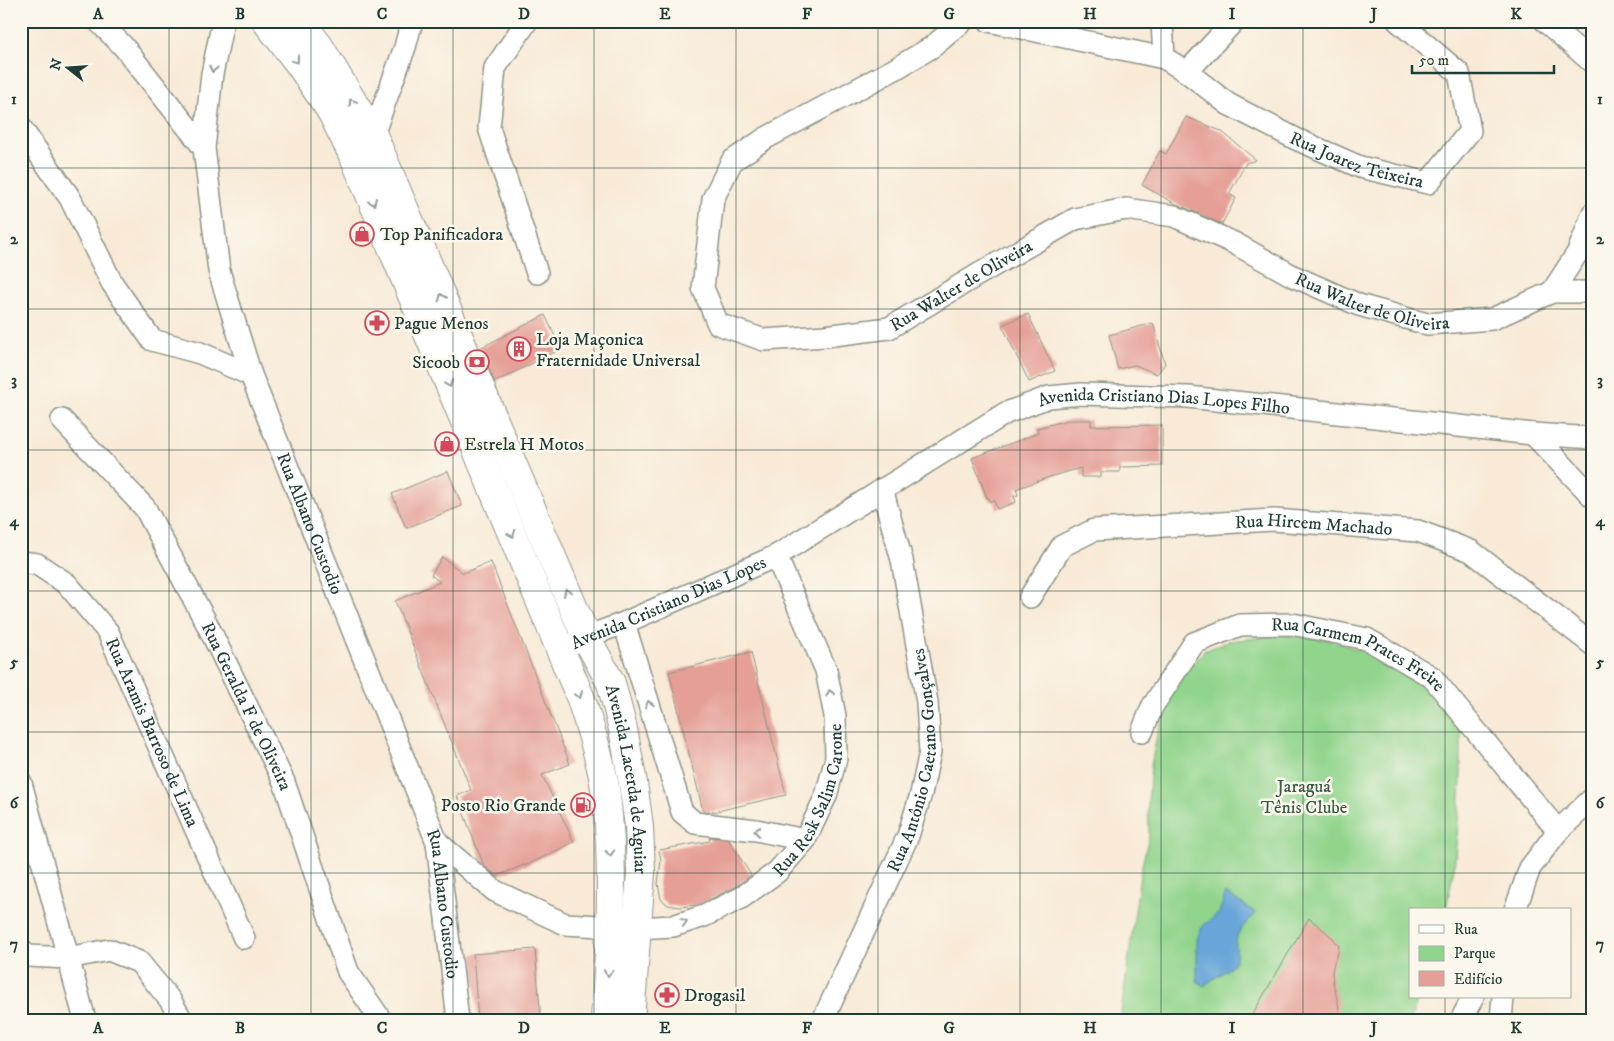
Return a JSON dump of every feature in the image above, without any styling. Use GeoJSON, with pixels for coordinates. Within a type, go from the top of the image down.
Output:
{"type":"FeatureCollection","features":[{"type":"Feature","properties":{"kind":"main road","name":"Avenida Lacerda de Aguiar"},"geometry":{"type":"LineString","coordinates":[[266,21],[300,65],[331,111],[355,159],[581,700],[596,749],[606,794],[611,858],[624,928]]}},
{"type":"Feature","properties":{"kind":"main road","name":"Avenida Lacerda de Aguiar"},"geometry":{"type":"LineString","coordinates":[[300,21],[318,46],[372,135],[586,636],[611,683],[623,729],[639,826],[641,872],[624,928]]}},
{"type":"Feature","properties":{"kind":"main road"},"geometry":{"type":"LineString","coordinates":[[605,1020],[624,928]]}},
{"type":"Feature","properties":{"kind":"main road"},"geometry":{"type":"LineString","coordinates":[[624,928],[630,1020]]}},
{"type":"Feature","properties":{"kind":"street"},"geometry":{"type":"LineString","coordinates":[[98,21],[123,46],[204,148]]}},
{"type":"Feature","properties":{"kind":"street","name":"Rua Albano Custodio"},"geometry":{"type":"LineString","coordinates":[[223,21],[212,74],[204,148],[219,271],[251,375],[438,842],[458,1020]]}},
{"type":"Feature","properties":{"kind":"street"},"geometry":{"type":"LineString","coordinates":[[372,135],[405,47],[412,21]]}},
{"type":"Feature","properties":{"kind":"street"},"geometry":{"type":"LineString","coordinates":[[527,21],[495,68],[489,128],[536,273]]}},
{"type":"Feature","properties":{"kind":"street","name":"Rua Walter de Oliveira"},"geometry":{"type":"LineString","coordinates":[[963,21],[932,48],[766,138],[732,161],[714,199],[703,288],[718,324],[764,340],[825,336],[888,328],[1075,219],[1126,209],[1174,216],[1234,243],[1293,276],[1359,305],[1427,324],[1492,319],[1552,292],[1593,292]]}},
{"type":"Feature","properties":{"kind":"street"},"geometry":{"type":"LineString","coordinates":[[989,21],[1164,58],[1187,72],[1234,21]]}},
{"type":"Feature","properties":{"kind":"street"},"geometry":{"type":"LineString","coordinates":[[1162,21],[1164,58]]}},
{"type":"Feature","properties":{"kind":"street","name":"Rua Joarez Teixeira"},"geometry":{"type":"LineString","coordinates":[[1187,72],[1228,104],[1296,139],[1360,167],[1428,183],[1470,131],[1465,102],[1459,73],[1398,21]]}},
{"type":"Feature","properties":{"kind":"street"},"geometry":{"type":"LineString","coordinates":[[1550,24],[1593,63]]}},
{"type":"Feature","properties":{"kind":"street"},"geometry":{"type":"LineString","coordinates":[[21,128],[70,198],[112,283],[152,340],[200,353],[251,375]]}},
{"type":"Feature","properties":{"kind":"street"},"geometry":{"type":"LineString","coordinates":[[1552,292],[1578,252],[1593,212]]}},
{"type":"Feature","properties":{"kind":"street","name":"Avenida Cristiano Dias Lopes Filho"},"geometry":{"type":"LineString","coordinates":[[776,556],[1006,413],[1049,397],[1080,394],[1188,397],[1533,434],[1593,438]]}},
{"type":"Feature","properties":{"kind":"street","name":"Rua Geralda F de Oliveira"},"geometry":{"type":"LineString","coordinates":[[62,420],[145,508],[207,624],[284,782],[348,972],[381,1020]]}},
{"type":"Feature","properties":{"kind":"street"},"geometry":{"type":"LineString","coordinates":[[1533,434],[1593,497]]}},
{"type":"Feature","properties":{"kind":"street","name":"Rua Antônio Caetano Gonçalves"},"geometry":{"type":"LineString","coordinates":[[823,1020],[908,836],[921,794],[930,752],[927,702],[902,560],[882,489]]}},
{"type":"Feature","properties":{"kind":"street","name":"Rua Hircem Machado"},"geometry":{"type":"LineString","coordinates":[[1030,597],[1062,546],[1094,530],[1274,520],[1418,531],[1471,550],[1593,645]]}},
{"type":"Feature","properties":{"kind":"street","name":"Avenida Cristiano Dias Lopes"},"geometry":{"type":"LineString","coordinates":[[560,650],[586,636],[624,623],[776,556]]}},
{"type":"Feature","properties":{"kind":"street","name":"Rua Resk Salim Carone"},"geometry":{"type":"LineString","coordinates":[[438,842],[495,891],[565,924],[624,928],[673,926],[704,916],[741,898],[778,872],[805,840],[826,796],[836,758],[835,716],[826,670],[776,556]]}},
{"type":"Feature","properties":{"kind":"street","name":"Rua Aramis Barroso de Lima"},"geometry":{"type":"LineString","coordinates":[[21,562],[37,564],[67,584],[108,632],[244,938]]}},
{"type":"Feature","properties":{"kind":"street"},"geometry":{"type":"LineString","coordinates":[[624,623],[682,812],[695,824],[756,830],[805,840]]}},
{"type":"Feature","properties":{"kind":"street","name":"Rua Carmem Prates Freire"},"geometry":{"type":"LineString","coordinates":[[1142,732],[1152,707],[1194,643],[1240,625],[1292,624],[1367,639],[1432,677],[1558,831]]}},
{"type":"Feature","properties":{"kind":"street"},"geometry":{"type":"LineString","coordinates":[[21,783],[85,1020]]}},
{"type":"Feature","properties":{"kind":"street"},"geometry":{"type":"LineString","coordinates":[[1515,908],[1530,868],[1558,831],[1593,798]]}},
{"type":"Feature","properties":{"kind":"street"},"geometry":{"type":"LineString","coordinates":[[21,950],[28,956],[68,958],[109,950],[139,962],[170,1000],[182,1020]]}},
{"type":"Feature","properties":{"kind":"street"},"geometry":{"type":"LineString","coordinates":[[1461,1020],[1473,998]]}},
{"type":"Feature","properties":{"kind":"street"},"geometry":{"type":"LineString","coordinates":[[1500,1020],[1503,998]]}},
{"type":"Feature","properties":{"kind":"green space","name":"Jaraguá Tênis Clube"},"geometry":{"type":"Polygon","coordinates":[[[1281,635],[1330,640],[1367,653],[1422,684],[1442,701],[1461,724],[1461,785],[1457,836],[1454,868],[1446,908],[1409,908],[1409,998],[1419,998],[1410,1020],[1120,1020],[1140,875],[1149,835],[1148,802],[1151,765],[1157,735],[1169,699],[1185,673],[1204,651],[1229,641],[1281,635]]]}},
{"type":"Feature","properties":{"kind":"water"},"geometry":{"type":"Polygon","coordinates":[[[1226,893],[1256,913],[1237,936],[1236,956],[1233,964],[1204,986],[1197,981],[1197,939],[1202,927],[1219,913],[1226,893]]]}},
{"type":"Feature","properties":{"kind":"building"},"geometry":{"type":"Polygon","coordinates":[[[1186,117],[1221,131],[1256,160],[1246,163],[1229,194],[1236,198],[1222,224],[1174,203],[1142,185],[1160,151],[1166,154],[1186,117]]]}},
{"type":"Feature","properties":{"kind":"building"},"geometry":{"type":"Polygon","coordinates":[[[1028,314],[1055,371],[1029,382],[1002,325],[1028,314]]]}},
{"type":"Feature","properties":{"kind":"building","name":"Loja Maçonica Fraternidade Universal"},"geometry":{"type":"Polygon","coordinates":[[[545,315],[561,349],[495,382],[480,348],[545,315]]]}},
{"type":"Feature","properties":{"kind":"building"},"geometry":{"type":"Polygon","coordinates":[[[1153,323],[1165,364],[1157,374],[1135,365],[1118,369],[1109,335],[1153,323]]]}},
{"type":"Feature","properties":{"kind":"building"},"geometry":{"type":"Polygon","coordinates":[[[1068,420],[1091,420],[1091,426],[1162,425],[1162,466],[1120,467],[1120,472],[1101,472],[1101,477],[1081,477],[1081,468],[1016,489],[1018,495],[1014,496],[1016,502],[997,509],[994,500],[990,502],[989,498],[987,498],[972,458],[1038,433],[1037,428],[1068,420]]]}},
{"type":"Feature","properties":{"kind":"building"},"geometry":{"type":"Polygon","coordinates":[[[448,471],[462,506],[406,528],[392,494],[448,471]]]}},
{"type":"Feature","properties":{"kind":"building"},"geometry":{"type":"Polygon","coordinates":[[[442,557],[463,573],[491,562],[570,764],[542,775],[574,842],[525,866],[497,876],[484,866],[457,796],[471,790],[395,601],[440,582],[431,575],[442,557]]]}},
{"type":"Feature","properties":{"kind":"building"},"geometry":{"type":"Polygon","coordinates":[[[751,652],[786,795],[713,812],[703,811],[669,672],[751,652]]]}},
{"type":"Feature","properties":{"kind":"building"},"geometry":{"type":"Polygon","coordinates":[[[709,837],[728,839],[751,875],[735,887],[698,905],[680,907],[668,905],[661,899],[658,884],[661,860],[659,850],[710,841],[709,837]]]}},
{"type":"Feature","properties":{"kind":"building"},"geometry":{"type":"Polygon","coordinates":[[[1309,918],[1333,938],[1339,946],[1332,972],[1339,1011],[1336,1020],[1249,1020],[1309,918]]]}},
{"type":"Feature","properties":{"kind":"building"},"geometry":{"type":"Polygon","coordinates":[[[535,949],[541,1020],[478,1020],[473,954],[535,949]]]}},
{"type":"Feature","properties":{"kind":"place","name":"Top Panificadora"},"geometry":{"type":"Point","coordinates":[362,234]}},
{"type":"Feature","properties":{"kind":"place","name":"Pague Menos"},"geometry":{"type":"Point","coordinates":[377,323]}},
{"type":"Feature","properties":{"kind":"place","name":"Loja Maçonica Fraternidade Universal"},"geometry":{"type":"Point","coordinates":[519,349]}},
{"type":"Feature","properties":{"kind":"place","name":"Sicoob"},"geometry":{"type":"Point","coordinates":[477,362]}},
{"type":"Feature","properties":{"kind":"place","name":"Estrela H Motos"},"geometry":{"type":"Point","coordinates":[447,444]}},
{"type":"Feature","properties":{"kind":"place","name":"Posto Rio Grande"},"geometry":{"type":"Point","coordinates":[583,805]}},
{"type":"Feature","properties":{"kind":"place","name":"Drogasil"},"geometry":{"type":"Point","coordinates":[667,995]}}]}
